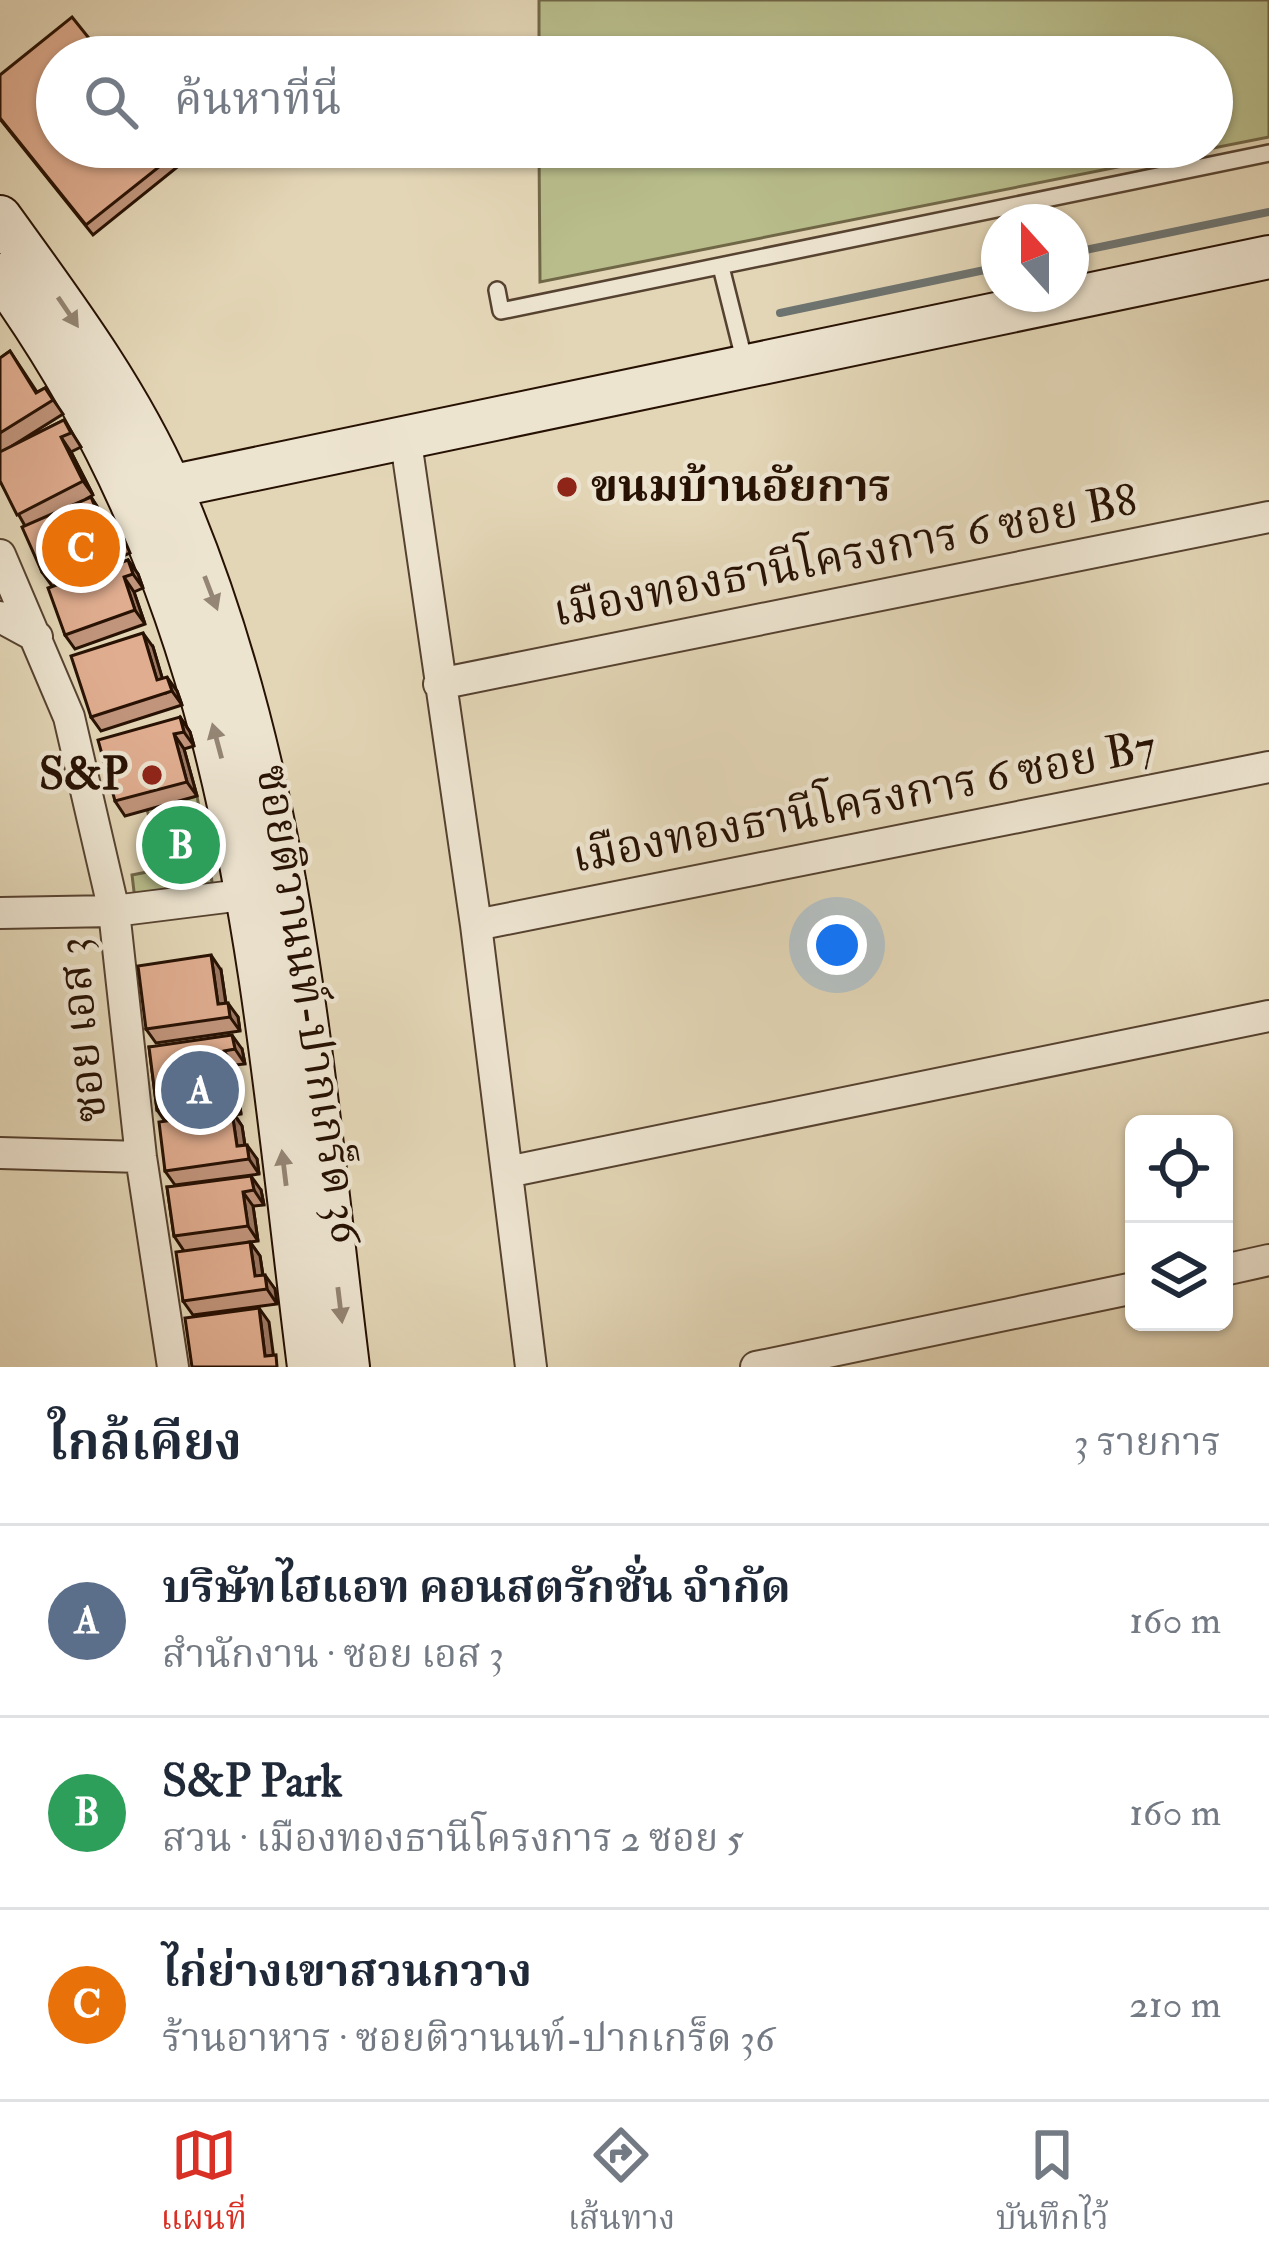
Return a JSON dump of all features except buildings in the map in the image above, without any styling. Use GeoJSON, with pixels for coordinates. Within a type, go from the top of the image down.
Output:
{"type":"FeatureCollection","features":[{"type":"Feature","properties":{"kind":"street","name":"ซอยติวานนท์-ปากเกร็ด 36"},"geometry":{"type":"LineString","coordinates":[[0,217],[108,371],[150,490],[206,701],[250,894],[309,1367]]}},
{"type":"Feature","properties":{"kind":"street"},"geometry":{"type":"LineString","coordinates":[[348,1367],[284,858],[231,646],[150,490],[746,362],[1269,257]]}},
{"type":"Feature","properties":{"kind":"street","name":"ซอยติวานนท์-ปากเกร็ด 36"},"geometry":{"type":"LineString","coordinates":[[0,275],[73,386],[150,490]]}},
{"type":"Feature","properties":{"kind":"street"},"geometry":{"type":"LineString","coordinates":[[405,435],[476,926],[531,1367]]}},
{"type":"Feature","properties":{"kind":"street","name":"เมืองทองธานีโครงการ 6 ซอย B8"},"geometry":{"type":"LineString","coordinates":[[439,684],[1269,518]]}},
{"type":"Feature","properties":{"kind":"street","name":"ซอย เอส 3"},"geometry":{"type":"LineString","coordinates":[[0,555],[69,716],[114,911],[141,1156],[173,1367]]}},
{"type":"Feature","properties":{"kind":"street"},"geometry":{"type":"LineString","coordinates":[[0,617],[38,637]]}},
{"type":"Feature","properties":{"kind":"street","name":"เมืองทองธานีโครงการ 6 ซอย B7"},"geometry":{"type":"LineString","coordinates":[[476,926],[1269,767]]}},
{"type":"Feature","properties":{"kind":"street"},"geometry":{"type":"LineString","coordinates":[[0,913],[114,911],[250,894]]}},
{"type":"Feature","properties":{"kind":"street"},"geometry":{"type":"LineString","coordinates":[[507,1172],[1269,1016]]}},
{"type":"Feature","properties":{"kind":"street"},"geometry":{"type":"LineString","coordinates":[[0,1153],[141,1156]]}},
{"type":"Feature","properties":{"kind":"street"},"geometry":{"type":"LineString","coordinates":[[1233,1268],[1269,1260]]}},
{"type":"Feature","properties":{"kind":"street"},"geometry":{"type":"LineString","coordinates":[[756,1367],[1125,1290]]}},
{"type":"Feature","properties":{"kind":"lane"},"geometry":{"type":"LineString","coordinates":[[1233,160],[1269,153]]}},
{"type":"Feature","properties":{"kind":"lane"},"geometry":{"type":"LineString","coordinates":[[497,290],[502,311],[1197,168]]}},
{"type":"Feature","properties":{"kind":"lane"},"geometry":{"type":"LineString","coordinates":[[721,267],[746,362]]}},
{"type":"Feature","properties":{"kind":"green space"},"geometry":{"type":"Polygon","coordinates":[[[539,0],[1269,0],[1269,137],[1233,144],[1233,36],[539,36],[539,0]]]}},
{"type":"Feature","properties":{"kind":"green space"},"geometry":{"type":"Polygon","coordinates":[[[539,168],[1113,168],[540,282],[539,168]]]}},
{"type":"Feature","properties":{"kind":"green space"},"geometry":{"type":"Polygon","coordinates":[[[197,796],[215,899],[136,908],[132,875],[162,869],[147,809],[197,796]]]}},
{"type":"Feature","properties":{"kind":"waterway"},"geometry":{"type":"LineString","coordinates":[[1089,249],[1269,212]]}},
{"type":"Feature","properties":{"kind":"waterway"},"geometry":{"type":"LineString","coordinates":[[780,313],[981,271]]}},
{"type":"Feature","properties":{"kind":"place","name":"ขนมบ้านอัยการ"},"geometry":{"type":"Point","coordinates":[567,487]}},
{"type":"Feature","properties":{"kind":"place","name":"ไก่ย่างเขาสวนกวาง"},"geometry":{"type":"Point","coordinates":[81,548]}},
{"type":"Feature","properties":{"kind":"place","name":"S&P"},"geometry":{"type":"Point","coordinates":[152,775]}},
{"type":"Feature","properties":{"kind":"place","name":"S&P Park"},"geometry":{"type":"Point","coordinates":[181,845]}},
{"type":"Feature","properties":{"kind":"place","name":"บริษัทไฮแอท คอนสตรักชั่น จำกัด"},"geometry":{"type":"Point","coordinates":[200,1090]}}]}
